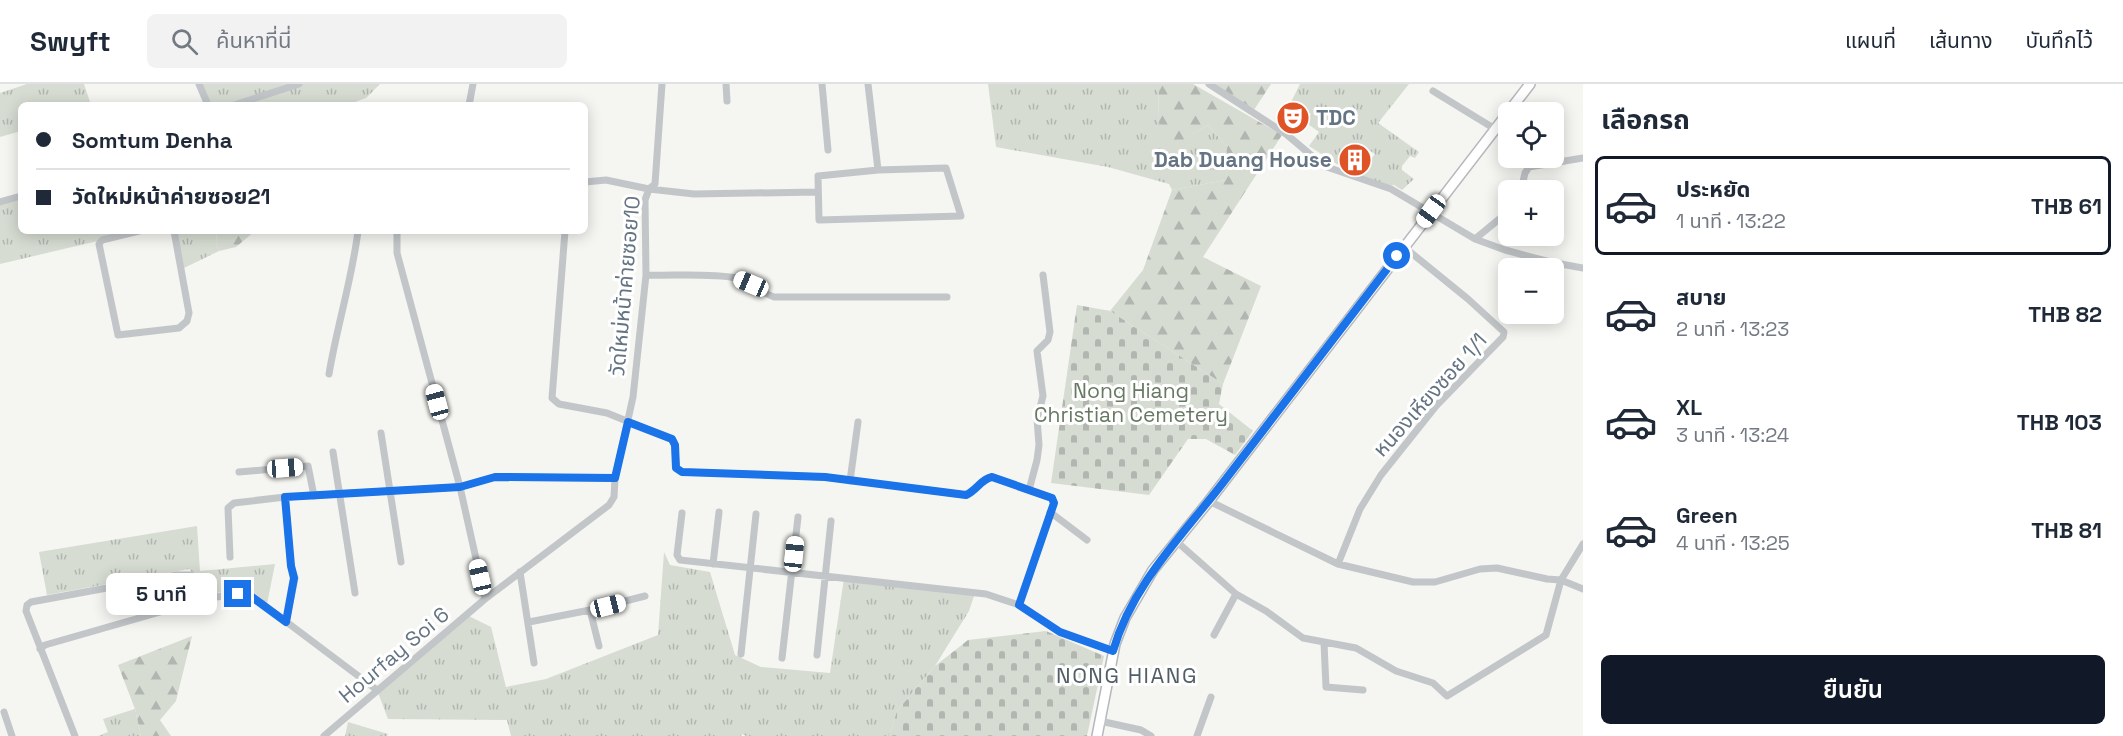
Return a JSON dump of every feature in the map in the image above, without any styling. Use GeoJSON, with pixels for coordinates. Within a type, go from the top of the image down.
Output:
{"type":"FeatureCollection","features":[{"type":"Feature","properties":{"kind":"main road"},"geometry":{"type":"LineString","coordinates":[[1096,735],[1113,651],[1125,618],[1153,570],[1209,501],[1530,84]]}},
{"type":"Feature","properties":{"kind":"street"},"geometry":{"type":"LineString","coordinates":[[199,84],[207,102]]}},
{"type":"Feature","properties":{"kind":"street"},"geometry":{"type":"LineString","coordinates":[[243,102],[299,84]]}},
{"type":"Feature","properties":{"kind":"street"},"geometry":{"type":"LineString","coordinates":[[470,102],[473,84]]}},
{"type":"Feature","properties":{"kind":"street","name":"วัดใหม่หน้าค่ายซอย10"},"geometry":{"type":"LineString","coordinates":[[615,478],[633,397],[646,275],[645,200],[649,189],[655,184],[662,84]]}},
{"type":"Feature","properties":{"kind":"street"},"geometry":{"type":"LineString","coordinates":[[726,84],[727,101]]}},
{"type":"Feature","properties":{"kind":"street"},"geometry":{"type":"LineString","coordinates":[[822,84],[828,150]]}},
{"type":"Feature","properties":{"kind":"street"},"geometry":{"type":"LineString","coordinates":[[868,84],[878,170]]}},
{"type":"Feature","properties":{"kind":"street"},"geometry":{"type":"LineString","coordinates":[[1209,84],[1286,134],[1324,166],[1391,189],[1476,239],[1527,256],[1583,268]]}},
{"type":"Feature","properties":{"kind":"street"},"geometry":{"type":"LineString","coordinates":[[1433,91],[1495,129]]}},
{"type":"Feature","properties":{"kind":"street"},"geometry":{"type":"LineString","coordinates":[[1523,180],[1529,167],[1583,158]]}},
{"type":"Feature","properties":{"kind":"street"},"geometry":{"type":"LineString","coordinates":[[946,168],[961,216],[819,220],[818,176],[878,170],[946,168]]}},
{"type":"Feature","properties":{"kind":"street"},"geometry":{"type":"LineString","coordinates":[[588,182],[606,180],[649,189],[694,194],[817,192]]}},
{"type":"Feature","properties":{"kind":"street"},"geometry":{"type":"LineString","coordinates":[[0,202],[18,197]]}},
{"type":"Feature","properties":{"kind":"street"},"geometry":{"type":"LineString","coordinates":[[1476,239],[1498,220]]}},
{"type":"Feature","properties":{"kind":"street"},"geometry":{"type":"LineString","coordinates":[[127,234],[102,240],[99,244],[118,335],[179,328],[187,321],[189,313],[175,234]]}},
{"type":"Feature","properties":{"kind":"street"},"geometry":{"type":"LineString","coordinates":[[329,374],[358,234]]}},
{"type":"Feature","properties":{"kind":"street"},"geometry":{"type":"LineString","coordinates":[[397,234],[397,253],[460,487],[485,599]]}},
{"type":"Feature","properties":{"kind":"street"},"geometry":{"type":"LineString","coordinates":[[565,234],[552,398],[559,404],[607,413],[672,439],[675,445],[676,468],[682,472],[825,477],[966,495],[974,491],[985,478],[992,477],[1052,498],[1054,503],[1019,605]]}},
{"type":"Feature","properties":{"kind":"street","name":"หนองเหียงซอย 1/1"},"geometry":{"type":"LineString","coordinates":[[1338,564],[1360,509],[1381,475],[1436,406],[1503,337],[1504,332],[1468,299],[1404,247]]}},
{"type":"Feature","properties":{"kind":"street"},"geometry":{"type":"LineString","coordinates":[[1029,490],[1037,460],[1039,445],[1037,419],[1043,396],[1037,351],[1048,340],[1050,333],[1043,274]]}},
{"type":"Feature","properties":{"kind":"street"},"geometry":{"type":"LineString","coordinates":[[646,275],[737,278],[774,297],[947,297]]}},
{"type":"Feature","properties":{"kind":"street"},"geometry":{"type":"LineString","coordinates":[[850,480],[858,422]]}},
{"type":"Feature","properties":{"kind":"street"},"geometry":{"type":"LineString","coordinates":[[381,433],[401,562]]}},
{"type":"Feature","properties":{"kind":"street"},"geometry":{"type":"LineString","coordinates":[[333,452],[355,593]]}},
{"type":"Feature","properties":{"kind":"street"},"geometry":{"type":"LineString","coordinates":[[239,472],[308,466],[314,496]]}},
{"type":"Feature","properties":{"kind":"street"},"geometry":{"type":"LineString","coordinates":[[230,557],[228,508],[230,505],[285,497],[460,487],[495,477],[615,478]]}},
{"type":"Feature","properties":{"kind":"street","name":"Hourfay Soi 6"},"geometry":{"type":"LineString","coordinates":[[324,736],[485,599],[609,505],[614,497],[615,478]]}},
{"type":"Feature","properties":{"kind":"street"},"geometry":{"type":"LineString","coordinates":[[285,497],[294,578],[286,622]]}},
{"type":"Feature","properties":{"kind":"street"},"geometry":{"type":"LineString","coordinates":[[1209,501],[1338,564],[1413,582],[1435,582],[1480,569],[1497,567],[1547,579],[1561,580],[1583,589]]}},
{"type":"Feature","properties":{"kind":"street"},"geometry":{"type":"LineString","coordinates":[[714,564],[719,512]]}},
{"type":"Feature","properties":{"kind":"street"},"geometry":{"type":"LineString","coordinates":[[1050,512],[1087,540]]}},
{"type":"Feature","properties":{"kind":"street"},"geometry":{"type":"LineString","coordinates":[[682,513],[677,555],[680,560],[986,594],[1019,605],[1060,632],[1113,651]]}},
{"type":"Feature","properties":{"kind":"street"},"geometry":{"type":"LineString","coordinates":[[741,654],[756,514]]}},
{"type":"Feature","properties":{"kind":"street"},"geometry":{"type":"LineString","coordinates":[[782,658],[798,517]]}},
{"type":"Feature","properties":{"kind":"street"},"geometry":{"type":"LineString","coordinates":[[817,654],[831,521]]}},
{"type":"Feature","properties":{"kind":"street"},"geometry":{"type":"LineString","coordinates":[[1176,541],[1236,594],[1266,611],[1303,639],[1356,648],[1396,671],[1433,683],[1447,696],[1546,635],[1561,580],[1583,544]]}},
{"type":"Feature","properties":{"kind":"street"},"geometry":{"type":"LineString","coordinates":[[520,572],[534,663]]}},
{"type":"Feature","properties":{"kind":"street"},"geometry":{"type":"LineString","coordinates":[[75,736],[26,611],[27,605],[31,602],[177,575],[191,575],[196,602]]}},
{"type":"Feature","properties":{"kind":"street"},"geometry":{"type":"LineString","coordinates":[[40,649],[47,644],[196,602],[247,594],[377,690]]}},
{"type":"Feature","properties":{"kind":"street"},"geometry":{"type":"LineString","coordinates":[[1214,635],[1236,594]]}},
{"type":"Feature","properties":{"kind":"street"},"geometry":{"type":"LineString","coordinates":[[529,622],[645,596]]}},
{"type":"Feature","properties":{"kind":"street"},"geometry":{"type":"LineString","coordinates":[[590,610],[599,646]]}},
{"type":"Feature","properties":{"kind":"street"},"geometry":{"type":"LineString","coordinates":[[1324,643],[1326,687],[1364,690]]}},
{"type":"Feature","properties":{"kind":"street"},"geometry":{"type":"LineString","coordinates":[[1197,736],[1211,697]]}},
{"type":"Feature","properties":{"kind":"street"},"geometry":{"type":"LineString","coordinates":[[4,712],[12,736]]}},
{"type":"Feature","properties":{"kind":"street"},"geometry":{"type":"LineString","coordinates":[[1100,721],[1140,730],[1151,736]]}},
{"type":"Feature","properties":{"kind":"green space"},"geometry":{"type":"Polygon","coordinates":[[[27,84],[84,84],[90,102],[18,102],[18,132],[0,137],[0,93],[27,84]]]}},
{"type":"Feature","properties":{"kind":"green space"},"geometry":{"type":"Polygon","coordinates":[[[199,84],[380,84],[366,98],[355,102],[207,102],[199,84]]]}},
{"type":"Feature","properties":{"kind":"green space"},"geometry":{"type":"Polygon","coordinates":[[[988,84],[1159,84],[1158,121],[1174,145],[1208,125],[1227,146],[1226,180],[1172,190],[1169,184],[1108,167],[996,147],[988,84]]]}},
{"type":"Feature","properties":{"kind":"green space"},"geometry":{"type":"Polygon","coordinates":[[[1159,84],[1193,84],[1282,135],[1203,257],[1261,286],[1223,384],[1110,311],[1143,270],[1172,190],[1226,180],[1227,146],[1208,125],[1173,146],[1158,121],[1159,84]]]}},
{"type":"Feature","properties":{"kind":"green space"},"geometry":{"type":"Polygon","coordinates":[[[1213,84],[1271,84],[1254,110],[1213,84]]]}},
{"type":"Feature","properties":{"kind":"green space"},"geometry":{"type":"Polygon","coordinates":[[[1300,84],[1409,84],[1378,123],[1419,152],[1415,158],[1410,156],[1402,166],[1402,170],[1414,179],[1402,190],[1394,185],[1388,186],[1359,175],[1375,154],[1360,144],[1340,166],[1309,146],[1319,132],[1305,122],[1311,114],[1291,102],[1300,84]]]}},
{"type":"Feature","properties":{"kind":"green space"},"geometry":{"type":"Polygon","coordinates":[[[18,197],[18,234],[127,234],[0,264],[0,202],[18,197]]]}},
{"type":"Feature","properties":{"kind":"green space"},"geometry":{"type":"Polygon","coordinates":[[[175,234],[217,234],[216,243],[219,251],[184,268],[175,234]]]}},
{"type":"Feature","properties":{"kind":"green space"},"geometry":{"type":"Polygon","coordinates":[[[217,234],[251,234],[236,247],[219,251],[216,243],[217,234]]]}},
{"type":"Feature","properties":{"kind":"green space","name":"Nong Hiang Christian Cemetery"},"geometry":{"type":"Polygon","coordinates":[[[1077,305],[1110,311],[1223,384],[1219,404],[1253,431],[1235,455],[1206,439],[1188,439],[1149,495],[1051,483],[1077,305]]]}},
{"type":"Feature","properties":{"kind":"green space"},"geometry":{"type":"Polygon","coordinates":[[[197,526],[200,571],[275,564],[267,604],[252,592],[241,589],[198,596],[195,575],[189,569],[47,595],[39,552],[197,526]]]}},
{"type":"Feature","properties":{"kind":"green space"},"geometry":{"type":"Polygon","coordinates":[[[664,552],[670,565],[710,572],[735,655],[761,667],[830,673],[844,578],[975,593],[969,611],[935,666],[897,711],[889,736],[746,736],[742,734],[741,736],[511,736],[507,720],[388,719],[377,690],[467,615],[491,627],[506,687],[546,679],[658,635],[664,552]]]}},
{"type":"Feature","properties":{"kind":"green space"},"geometry":{"type":"Polygon","coordinates":[[[1046,631],[1104,656],[1087,736],[889,736],[897,711],[935,666],[968,640],[1046,631]]]}},
{"type":"Feature","properties":{"kind":"green space"},"geometry":{"type":"Polygon","coordinates":[[[192,636],[176,701],[160,720],[171,736],[141,736],[135,709],[118,665],[192,636]]]}},
{"type":"Feature","properties":{"kind":"green space"},"geometry":{"type":"Polygon","coordinates":[[[135,709],[141,736],[98,736],[108,732],[103,719],[135,709]]]}},
{"type":"Feature","properties":{"kind":"green space"},"geometry":{"type":"Polygon","coordinates":[[[348,722],[388,734],[387,736],[345,736],[348,722]]]}},
{"type":"Feature","properties":{"kind":"place","name":"TDC"},"geometry":{"type":"Point","coordinates":[1293,118]}},
{"type":"Feature","properties":{"kind":"place","name":"Dab Duang House"},"geometry":{"type":"Point","coordinates":[1355,160]}},
{"type":"Feature","properties":{"kind":"district","name":"NONG HIANG"},"geometry":{"type":"Point","coordinates":[1127,675]}},
{"type":"Feature","properties":{"kind":"route"},"geometry":{"type":"LineString","coordinates":[[238,594],[247,594],[286,622],[294,575],[291,566],[285,497],[460,487],[495,477],[615,478],[628,422],[672,439],[675,445],[676,468],[682,472],[825,477],[966,495],[974,491],[985,478],[992,477],[1052,498],[1054,503],[1019,605],[1060,632],[1113,651],[1125,618],[1153,570],[1209,501],[1397,256]]}}]}
